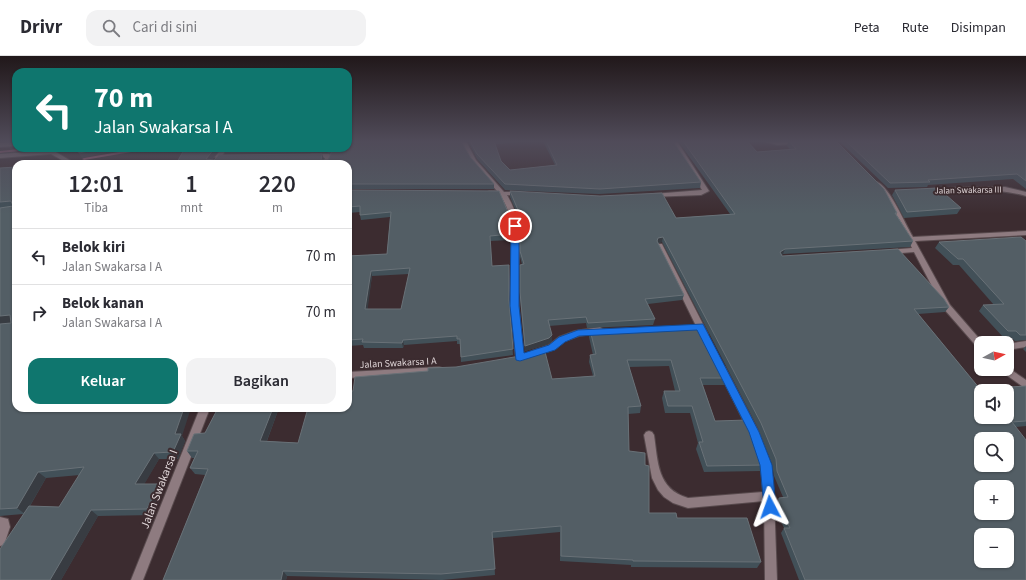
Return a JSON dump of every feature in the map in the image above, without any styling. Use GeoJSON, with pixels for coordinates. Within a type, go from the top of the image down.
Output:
{"type":"FeatureCollection","features":[{"type":"Feature","properties":{"kind":"street"},"geometry":{"type":"LineString","coordinates":[[478,165],[502,193],[509,205],[515,226],[514,303],[516,359],[552,347],[562,339],[578,333],[607,330]]}},
{"type":"Feature","properties":{"kind":"street"},"geometry":{"type":"LineString","coordinates":[[646,196],[701,193],[706,191],[690,165]]}},
{"type":"Feature","properties":{"kind":"street"},"geometry":{"type":"LineString","coordinates":[[870,176],[885,192],[947,307],[974,338]]}},
{"type":"Feature","properties":{"kind":"street","name":"Jalan Swakarsa III"},"geometry":{"type":"LineString","coordinates":[[924,191],[1002,189],[1017,190],[1026,194]]}},
{"type":"Feature","properties":{"kind":"street"},"geometry":{"type":"LineString","coordinates":[[885,192],[893,192]]}},
{"type":"Feature","properties":{"kind":"street"},"geometry":{"type":"LineString","coordinates":[[478,193],[524,194]]}},
{"type":"Feature","properties":{"kind":"street"},"geometry":{"type":"LineString","coordinates":[[911,239],[1026,233]]}},
{"type":"Feature","properties":{"kind":"street"},"geometry":{"type":"LineString","coordinates":[[1013,234],[1022,241]]}},
{"type":"Feature","properties":{"kind":"street"},"geometry":{"type":"LineString","coordinates":[[660,246],[696,327],[707,341]]}},
{"type":"Feature","properties":{"kind":"street"},"geometry":{"type":"LineString","coordinates":[[882,252],[916,250]]}},
{"type":"Feature","properties":{"kind":"street"},"geometry":{"type":"LineString","coordinates":[[1014,346],[1026,344]]}},
{"type":"Feature","properties":{"kind":"street"},"geometry":{"type":"LineString","coordinates":[[718,362],[754,432],[766,465],[769,496],[771,580]]}},
{"type":"Feature","properties":{"kind":"street","name":"Jalan Swakarsa I A"},"geometry":{"type":"LineString","coordinates":[[352,375],[450,370]]}},
{"type":"Feature","properties":{"kind":"street"},"geometry":{"type":"LineString","coordinates":[[1014,376],[1026,385]]}},
{"type":"Feature","properties":{"kind":"street","name":"Jalan Swakarsa I"},"geometry":{"type":"LineString","coordinates":[[137,580],[203,412]]}},
{"type":"Feature","properties":{"kind":"street"},"geometry":{"type":"LineString","coordinates":[[649,435],[658,480],[668,495],[677,501],[688,503],[769,496]]}},
{"type":"Feature","properties":{"kind":"street"},"geometry":{"type":"LineString","coordinates":[[0,522],[4,523],[6,527],[0,541]]}},
{"type":"Feature","properties":{"kind":"building"},"geometry":{"type":"Polygon","coordinates":[[[352,165],[478,165],[494,184],[352,184],[352,165]]]}},
{"type":"Feature","properties":{"kind":"building"},"geometry":{"type":"Polygon","coordinates":[[[488,165],[505,165],[510,170],[553,165],[690,165],[701,182],[600,189],[505,184],[488,165]]]}},
{"type":"Feature","properties":{"kind":"building"},"geometry":{"type":"Polygon","coordinates":[[[700,165],[860,165],[884,189],[897,213],[895,213],[913,241],[785,249],[780,252],[782,256],[898,249],[944,299],[949,307],[914,309],[976,384],[974,384],[974,424],[1014,424],[1026,440],[1026,580],[805,580],[784,528],[790,528],[779,506],[779,498],[788,497],[777,471],[776,459],[761,423],[663,237],[658,238],[657,241],[684,295],[645,299],[655,319],[588,323],[586,317],[548,320],[552,335],[549,338],[525,346],[520,292],[520,265],[524,264],[520,251],[520,221],[518,210],[510,191],[600,196],[662,193],[676,218],[735,214],[700,165]]]}},
{"type":"Feature","properties":{"kind":"building"},"geometry":{"type":"Polygon","coordinates":[[[872,165],[1026,165],[1026,181],[1017,174],[928,180],[930,182],[890,183],[872,165]]]}},
{"type":"Feature","properties":{"kind":"building"},"geometry":{"type":"Polygon","coordinates":[[[12,167],[12,204],[11,201],[0,202],[0,168],[12,167]]]}},
{"type":"Feature","properties":{"kind":"building"},"geometry":{"type":"Polygon","coordinates":[[[938,188],[961,208],[907,212],[895,190],[938,188]]]}},
{"type":"Feature","properties":{"kind":"building"},"geometry":{"type":"Polygon","coordinates":[[[352,190],[499,191],[508,212],[511,234],[490,236],[492,266],[509,265],[509,300],[513,349],[461,357],[460,339],[457,339],[457,336],[403,340],[402,343],[362,342],[363,339],[352,340],[352,256],[387,254],[391,212],[360,215],[360,206],[352,207],[352,190]],[[410,268],[371,271],[365,309],[401,309],[410,268]]]}},
{"type":"Feature","properties":{"kind":"building"},"geometry":{"type":"Polygon","coordinates":[[[12,206],[12,412],[183,412],[175,434],[181,434],[173,452],[154,453],[135,484],[159,484],[147,509],[91,510],[50,580],[0,580],[0,549],[29,506],[59,507],[84,467],[38,472],[17,508],[0,509],[0,324],[11,323],[10,315],[0,316],[0,208],[12,206]]]}},
{"type":"Feature","properties":{"kind":"building"},"geometry":{"type":"Polygon","coordinates":[[[1021,237],[1026,241],[1026,335],[1020,335],[1016,331],[1008,331],[983,305],[1004,304],[963,259],[958,259],[939,242],[1021,237]]]}},
{"type":"Feature","properties":{"kind":"building"},"geometry":{"type":"Polygon","coordinates":[[[699,325],[727,378],[700,378],[715,421],[748,420],[764,465],[707,466],[699,442],[703,442],[692,406],[668,406],[664,391],[680,391],[671,360],[627,360],[641,406],[628,407],[629,451],[645,453],[645,465],[649,466],[649,513],[676,513],[677,518],[747,518],[761,562],[633,561],[561,556],[561,526],[492,532],[495,569],[441,574],[283,571],[281,580],[163,580],[208,469],[190,468],[198,451],[187,451],[194,434],[205,433],[216,412],[271,412],[260,441],[298,443],[307,412],[352,412],[352,391],[355,377],[428,371],[428,368],[456,367],[520,356],[544,348],[552,379],[595,376],[590,355],[596,354],[590,330],[699,325]]]}},
{"type":"Feature","properties":{"kind":"building"},"geometry":{"type":"Polygon","coordinates":[[[1026,386],[1026,421],[1014,422],[1014,387],[1026,386]]]}},
{"type":"Feature","properties":{"kind":"route"},"geometry":{"type":"LineString","coordinates":[[515,226],[514,306],[520,358],[552,347],[562,339],[578,333],[599,330],[700,327],[754,432],[766,465],[770,507]]}}]}
